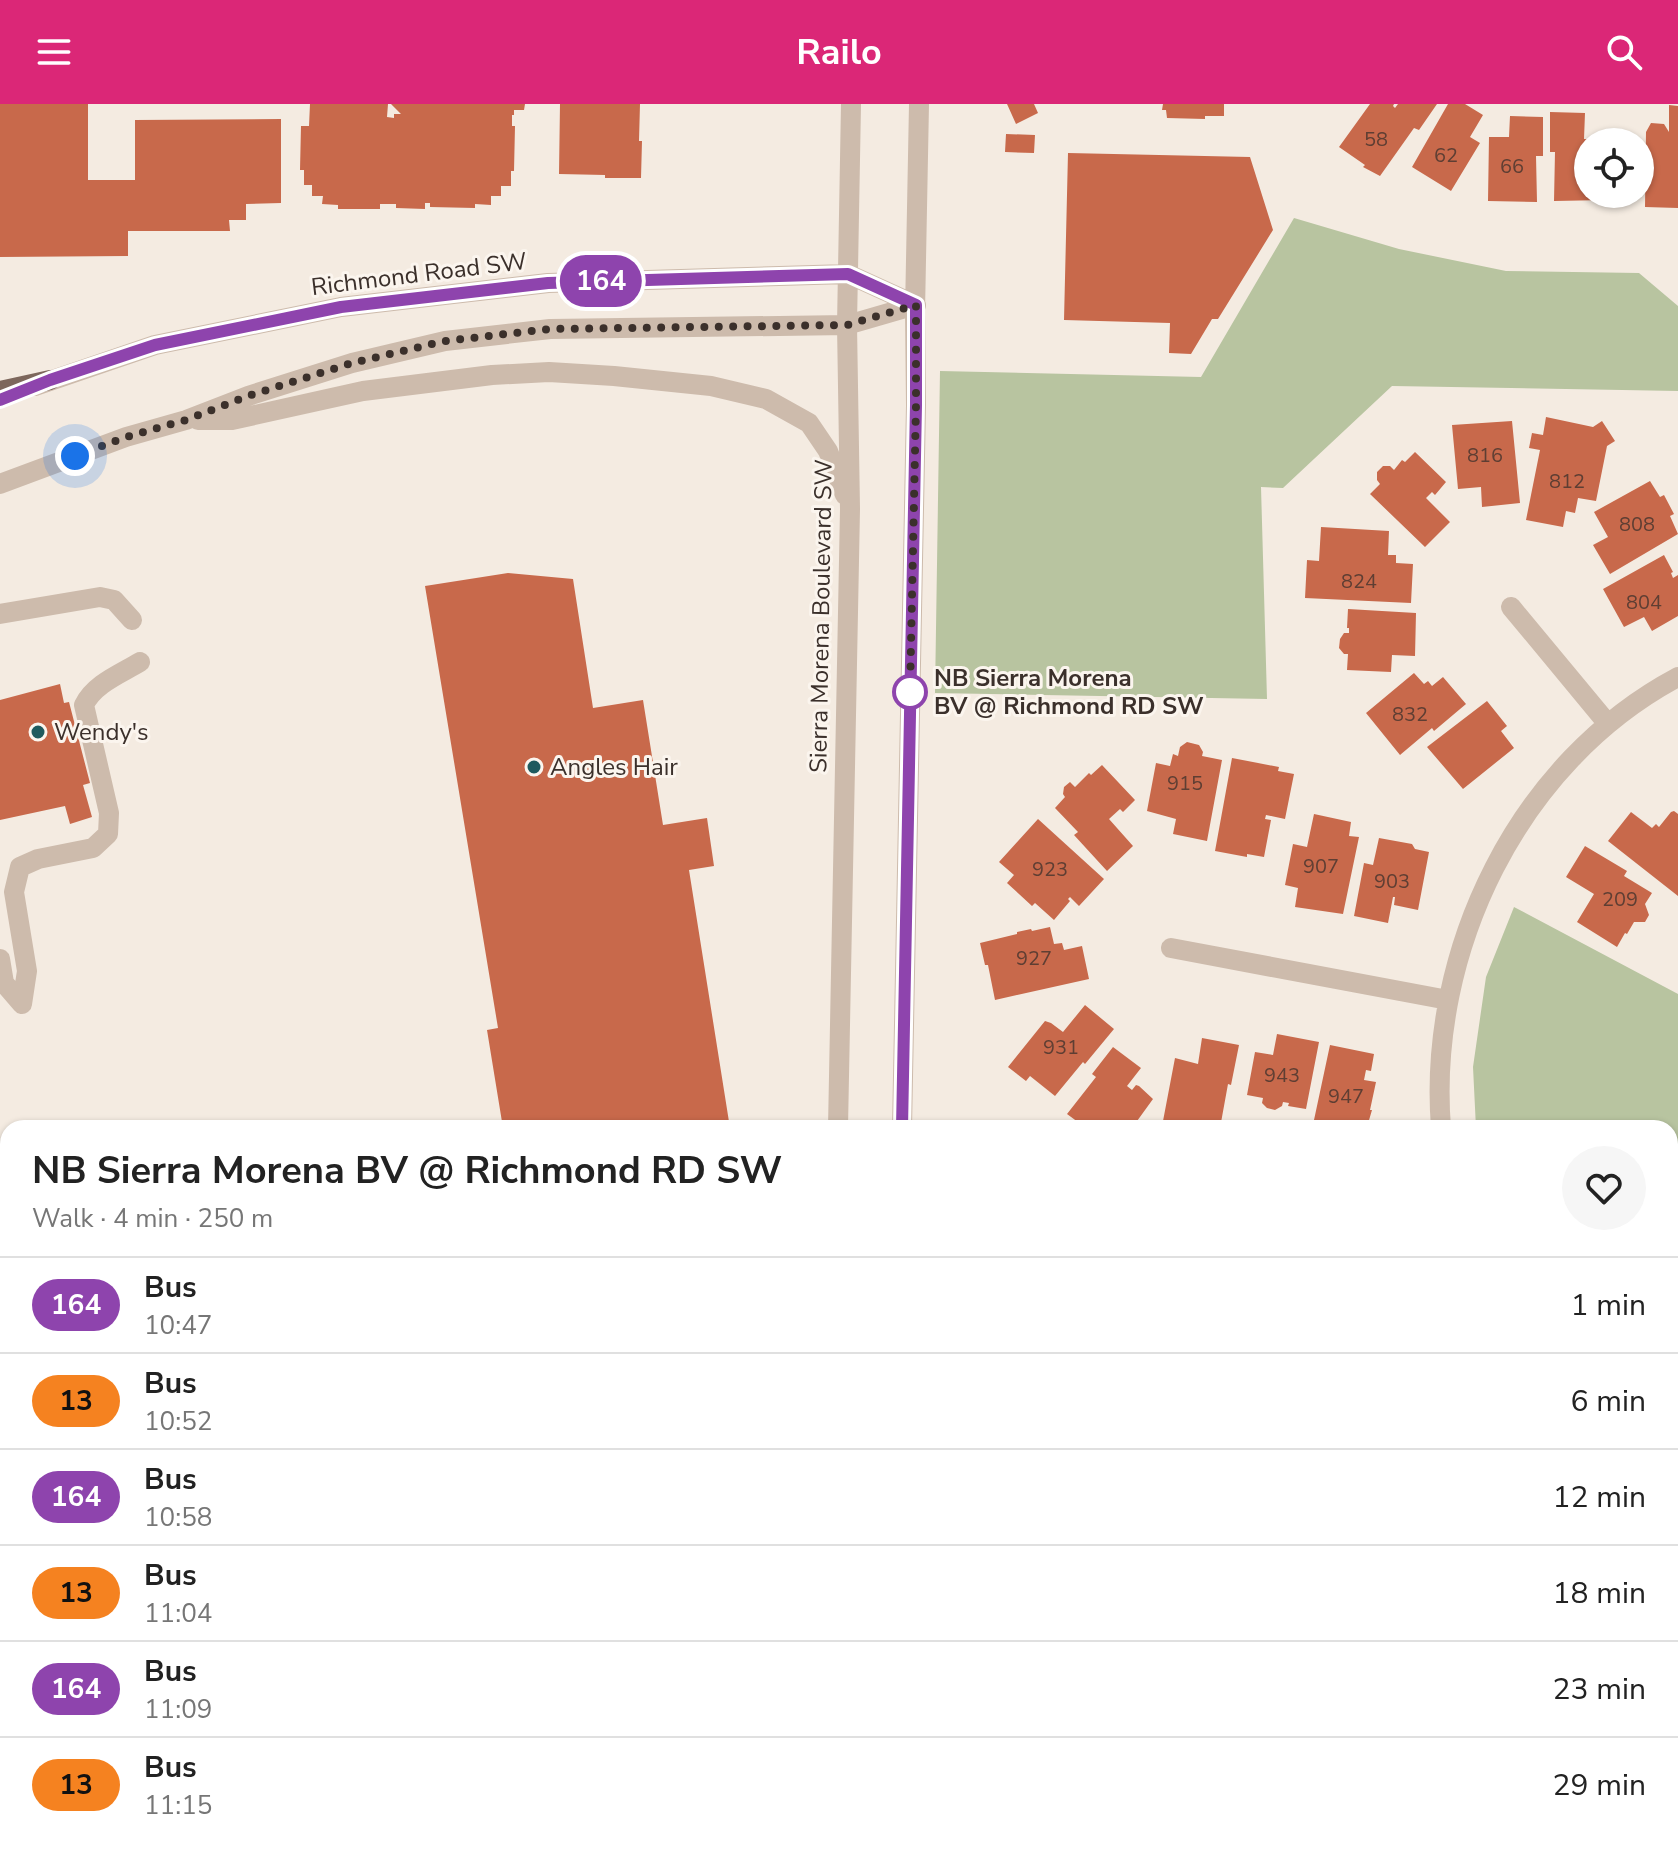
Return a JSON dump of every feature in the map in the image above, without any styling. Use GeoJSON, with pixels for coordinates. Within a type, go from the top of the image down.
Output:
{"type":"FeatureCollection","features":[{"type":"Feature","properties":{"kind":"main road"},"geometry":{"type":"LineString","coordinates":[[0,391],[50,380]]}},
{"type":"Feature","properties":{"kind":"street","name":"Sierra Morena Boulevard SW"},"geometry":{"type":"LineString","coordinates":[[838,1120],[850,509],[847,325],[851,104]]}},
{"type":"Feature","properties":{"kind":"street"},"geometry":{"type":"LineString","coordinates":[[902,1120],[919,104]]}},
{"type":"Feature","properties":{"kind":"street","name":"Richmond Road SW"},"geometry":{"type":"LineString","coordinates":[[0,400],[155,345],[341,307],[548,283],[848,274],[916,305]]}},
{"type":"Feature","properties":{"kind":"street"},"geometry":{"type":"LineString","coordinates":[[0,484],[248,396],[352,363],[445,341],[550,329],[847,325],[916,305]]}},
{"type":"Feature","properties":{"kind":"street"},"geometry":{"type":"LineString","coordinates":[[186,420],[232,420],[363,391],[492,375],[549,372],[711,386],[766,399],[809,423],[828,451],[850,509]]}},
{"type":"Feature","properties":{"kind":"street"},"geometry":{"type":"LineString","coordinates":[[0,614],[100,597],[114,600],[132,620]]}},
{"type":"Feature","properties":{"kind":"street"},"geometry":{"type":"LineString","coordinates":[[1511,607],[1608,724]]}},
{"type":"Feature","properties":{"kind":"street"},"geometry":{"type":"LineString","coordinates":[[0,959],[4,983],[22,1004],[27,971],[14,892],[20,867],[38,859],[93,848],[108,834],[109,813],[84,705],[98,687],[140,662]]}},
{"type":"Feature","properties":{"kind":"street"},"geometry":{"type":"LineString","coordinates":[[1441,1120],[1442,1037],[1448,1000],[1474,911],[1494,869],[1517,828],[1564,767],[1608,724],[1678,677]]}},
{"type":"Feature","properties":{"kind":"street"},"geometry":{"type":"LineString","coordinates":[[1171,948],[1448,1000]]}},
{"type":"Feature","properties":{"kind":"green space"},"geometry":{"type":"Polygon","coordinates":[[[1294,218],[1399,249],[1506,271],[1639,273],[1678,306],[1678,391],[1392,386],[1283,488],[1261,487],[1267,699],[935,693],[940,371],[1201,377],[1294,218]]]}},
{"type":"Feature","properties":{"kind":"green space"},"geometry":{"type":"Polygon","coordinates":[[[1514,907],[1678,994],[1678,1120],[1476,1120],[1473,1067],[1486,977],[1514,907]]]}},
{"type":"Feature","properties":{"kind":"building"},"geometry":{"type":"Polygon","coordinates":[[[0,104],[88,104],[88,180],[135,180],[135,120],[281,119],[281,203],[246,204],[246,220],[229,220],[230,231],[128,231],[128,256],[0,257],[0,104]]]}},
{"type":"Feature","properties":{"kind":"building"},"geometry":{"type":"Polygon","coordinates":[[[310,104],[388,104],[387,117],[394,118],[394,114],[401,114],[391,104],[525,104],[524,110],[514,110],[512,115],[512,126],[515,126],[511,186],[501,186],[501,196],[491,196],[491,205],[475,204],[475,208],[430,207],[430,203],[425,203],[425,209],[380,204],[380,209],[338,209],[338,205],[322,204],[323,196],[312,196],[312,185],[304,185],[304,170],[300,170],[301,126],[309,126],[310,104]]]}},
{"type":"Feature","properties":{"kind":"building"},"geometry":{"type":"Polygon","coordinates":[[[560,104],[640,104],[641,178],[559,174],[560,104]]]}},
{"type":"Feature","properties":{"kind":"building"},"geometry":{"type":"Polygon","coordinates":[[[1007,104],[1034,104],[1038,113],[1016,124],[1007,104]]]}},
{"type":"Feature","properties":{"kind":"building"},"geometry":{"type":"Polygon","coordinates":[[[1163,104],[1224,104],[1224,116],[1167,118],[1166,110],[1162,110],[1163,104]]]}},
{"type":"Feature","properties":{"kind":"building"},"geometry":{"type":"Polygon","coordinates":[[[1370,104],[1394,104],[1395,108],[1398,104],[1437,104],[1419,130],[1414,128],[1380,176],[1363,167],[1365,165],[1339,147],[1370,104]]]}},
{"type":"Feature","properties":{"kind":"building"},"geometry":{"type":"Polygon","coordinates":[[[1448,104],[1465,104],[1483,115],[1470,137],[1480,143],[1451,191],[1412,167],[1448,104]]]}},
{"type":"Feature","properties":{"kind":"building"},"geometry":{"type":"Polygon","coordinates":[[[1669,105],[1678,106],[1678,208],[1654,207],[1654,128],[1648,128],[1651,123],[1664,124],[1669,132],[1669,105]]]}},
{"type":"Feature","properties":{"kind":"building"},"geometry":{"type":"Polygon","coordinates":[[[1550,112],[1585,113],[1584,128],[1574,128],[1574,201],[1554,201],[1555,152],[1550,152],[1550,112]]]}},
{"type":"Feature","properties":{"kind":"building"},"geometry":{"type":"Polygon","coordinates":[[[1510,116],[1543,117],[1543,156],[1536,156],[1537,202],[1488,201],[1489,137],[1509,137],[1510,116]]]}},
{"type":"Feature","properties":{"kind":"building"},"geometry":{"type":"Polygon","coordinates":[[[1006,134],[1035,135],[1034,153],[1005,152],[1006,134]]]}},
{"type":"Feature","properties":{"kind":"building"},"geometry":{"type":"Polygon","coordinates":[[[1068,153],[1250,157],[1273,230],[1218,319],[1212,319],[1191,354],[1169,353],[1170,323],[1064,320],[1068,153]]]}},
{"type":"Feature","properties":{"kind":"building"},"geometry":{"type":"Polygon","coordinates":[[[1546,417],[1593,427],[1602,421],[1615,441],[1607,446],[1596,501],[1578,498],[1575,513],[1566,511],[1563,527],[1526,520],[1540,450],[1529,448],[1532,433],[1543,435],[1546,417]]]}},
{"type":"Feature","properties":{"kind":"building"},"geometry":{"type":"Polygon","coordinates":[[[1512,421],[1520,503],[1482,507],[1481,487],[1458,489],[1452,425],[1512,421]]]}},
{"type":"Feature","properties":{"kind":"building"},"geometry":{"type":"Polygon","coordinates":[[[1415,452],[1446,482],[1435,495],[1432,492],[1426,498],[1450,522],[1425,547],[1370,494],[1380,484],[1377,472],[1383,466],[1394,470],[1415,452]]]}},
{"type":"Feature","properties":{"kind":"building"},"geometry":{"type":"Polygon","coordinates":[[[1650,481],[1660,497],[1664,495],[1674,514],[1670,516],[1678,534],[1610,574],[1593,545],[1608,537],[1594,512],[1650,481]]]}},
{"type":"Feature","properties":{"kind":"building"},"geometry":{"type":"Polygon","coordinates":[[[1321,527],[1389,531],[1388,555],[1396,555],[1396,563],[1413,564],[1411,603],[1305,598],[1307,560],[1319,561],[1321,527]]]}},
{"type":"Feature","properties":{"kind":"building"},"geometry":{"type":"Polygon","coordinates":[[[1664,555],[1673,578],[1678,575],[1678,616],[1652,631],[1644,617],[1624,627],[1603,589],[1664,555]]]}},
{"type":"Feature","properties":{"kind":"building"},"geometry":{"type":"Polygon","coordinates":[[[508,573],[573,579],[593,708],[643,700],[663,825],[707,818],[714,866],[689,870],[729,1120],[502,1120],[487,1030],[498,1028],[425,586],[508,573]]]}},
{"type":"Feature","properties":{"kind":"building"},"geometry":{"type":"Polygon","coordinates":[[[1348,609],[1416,613],[1415,656],[1392,655],[1391,672],[1347,670],[1348,654],[1339,648],[1344,633],[1349,633],[1348,609]]]}},
{"type":"Feature","properties":{"kind":"building"},"geometry":{"type":"Polygon","coordinates":[[[1414,673],[1424,684],[1428,681],[1432,686],[1443,677],[1466,704],[1400,755],[1366,713],[1414,673]]]}},
{"type":"Feature","properties":{"kind":"building"},"geometry":{"type":"Polygon","coordinates":[[[60,684],[64,703],[69,702],[90,783],[83,785],[92,817],[70,824],[65,806],[0,820],[0,700],[60,684]]]}},
{"type":"Feature","properties":{"kind":"building"},"geometry":{"type":"Polygon","coordinates":[[[1487,701],[1507,726],[1501,731],[1514,748],[1463,789],[1427,747],[1487,701]]]}},
{"type":"Feature","properties":{"kind":"building"},"geometry":{"type":"Polygon","coordinates":[[[1187,742],[1199,745],[1202,756],[1222,760],[1207,841],[1173,834],[1176,819],[1147,811],[1156,763],[1170,766],[1173,754],[1178,756],[1180,747],[1187,742]]]}},
{"type":"Feature","properties":{"kind":"building"},"geometry":{"type":"Polygon","coordinates":[[[1232,758],[1279,767],[1278,771],[1294,774],[1285,819],[1266,815],[1265,819],[1271,820],[1264,857],[1215,851],[1232,758]]]}},
{"type":"Feature","properties":{"kind":"building"},"geometry":{"type":"Polygon","coordinates":[[[1102,765],[1135,800],[1123,812],[1120,809],[1109,819],[1133,846],[1107,871],[1074,835],[1078,832],[1055,808],[1065,797],[1064,787],[1070,782],[1075,787],[1102,765]]]}},
{"type":"Feature","properties":{"kind":"building"},"geometry":{"type":"Polygon","coordinates":[[[1674,811],[1678,814],[1678,896],[1608,841],[1631,812],[1652,828],[1656,824],[1659,827],[1674,811]]]}},
{"type":"Feature","properties":{"kind":"building"},"geometry":{"type":"Polygon","coordinates":[[[1314,814],[1351,822],[1349,836],[1359,837],[1343,914],[1295,907],[1298,888],[1285,885],[1293,844],[1307,847],[1314,814]]]}},
{"type":"Feature","properties":{"kind":"building"},"geometry":{"type":"Polygon","coordinates":[[[1038,819],[1104,879],[1079,906],[1070,897],[1054,920],[1035,903],[1032,906],[1007,883],[1014,875],[999,862],[1038,819]]]}},
{"type":"Feature","properties":{"kind":"building"},"geometry":{"type":"Polygon","coordinates":[[[1379,838],[1412,844],[1415,849],[1429,852],[1418,910],[1394,905],[1393,897],[1388,923],[1354,916],[1364,863],[1373,865],[1379,838]]]}},
{"type":"Feature","properties":{"kind":"building"},"geometry":{"type":"Polygon","coordinates":[[[1585,846],[1627,871],[1624,876],[1652,893],[1645,904],[1649,915],[1645,922],[1634,922],[1617,947],[1577,922],[1594,894],[1566,877],[1585,846]]]}},
{"type":"Feature","properties":{"kind":"building"},"geometry":{"type":"Polygon","coordinates":[[[1050,927],[1054,944],[1062,943],[1064,950],[1082,946],[1089,979],[995,1000],[980,943],[1017,932],[1050,927]]]}},
{"type":"Feature","properties":{"kind":"building"},"geometry":{"type":"Polygon","coordinates":[[[1085,1005],[1114,1029],[1055,1096],[1030,1076],[1026,1081],[1008,1067],[1045,1021],[1063,1032],[1085,1005]]]}},
{"type":"Feature","properties":{"kind":"building"},"geometry":{"type":"Polygon","coordinates":[[[1277,1034],[1319,1042],[1306,1109],[1283,1102],[1275,1110],[1262,1103],[1263,1098],[1247,1095],[1255,1052],[1273,1055],[1277,1034]]]}},
{"type":"Feature","properties":{"kind":"building"},"geometry":{"type":"Polygon","coordinates":[[[1202,1038],[1239,1045],[1221,1120],[1163,1120],[1175,1058],[1198,1064],[1202,1038]]]}},
{"type":"Feature","properties":{"kind":"building"},"geometry":{"type":"Polygon","coordinates":[[[1330,1045],[1374,1054],[1371,1071],[1366,1070],[1364,1080],[1376,1082],[1369,1120],[1314,1120],[1330,1045]]]}},
{"type":"Feature","properties":{"kind":"building"},"geometry":{"type":"Polygon","coordinates":[[[1113,1047],[1141,1068],[1127,1086],[1132,1090],[1139,1086],[1153,1099],[1138,1120],[1075,1120],[1067,1114],[1096,1077],[1092,1074],[1113,1047]]]}},
{"type":"Feature","properties":{"kind":"bus line","name":"164"},"geometry":{"type":"LineString","coordinates":[[0,400],[155,345],[341,307],[548,283],[848,274],[916,305],[902,1120]]}},
{"type":"Feature","properties":{"kind":"place","name":"NB Sierra Morena BV @ Richmond RD SW"},"geometry":{"type":"Point","coordinates":[910,692]}},
{"type":"Feature","properties":{"kind":"place","name":"Wendy's"},"geometry":{"type":"Point","coordinates":[38,732]}},
{"type":"Feature","properties":{"kind":"place","name":"Angles Hair"},"geometry":{"type":"Point","coordinates":[534,767]}},
{"type":"Feature","properties":{"kind":"route"},"geometry":{"type":"LineString","coordinates":[[75,456],[352,363],[445,341],[550,329],[847,325],[916,305],[910,692]]}}]}
